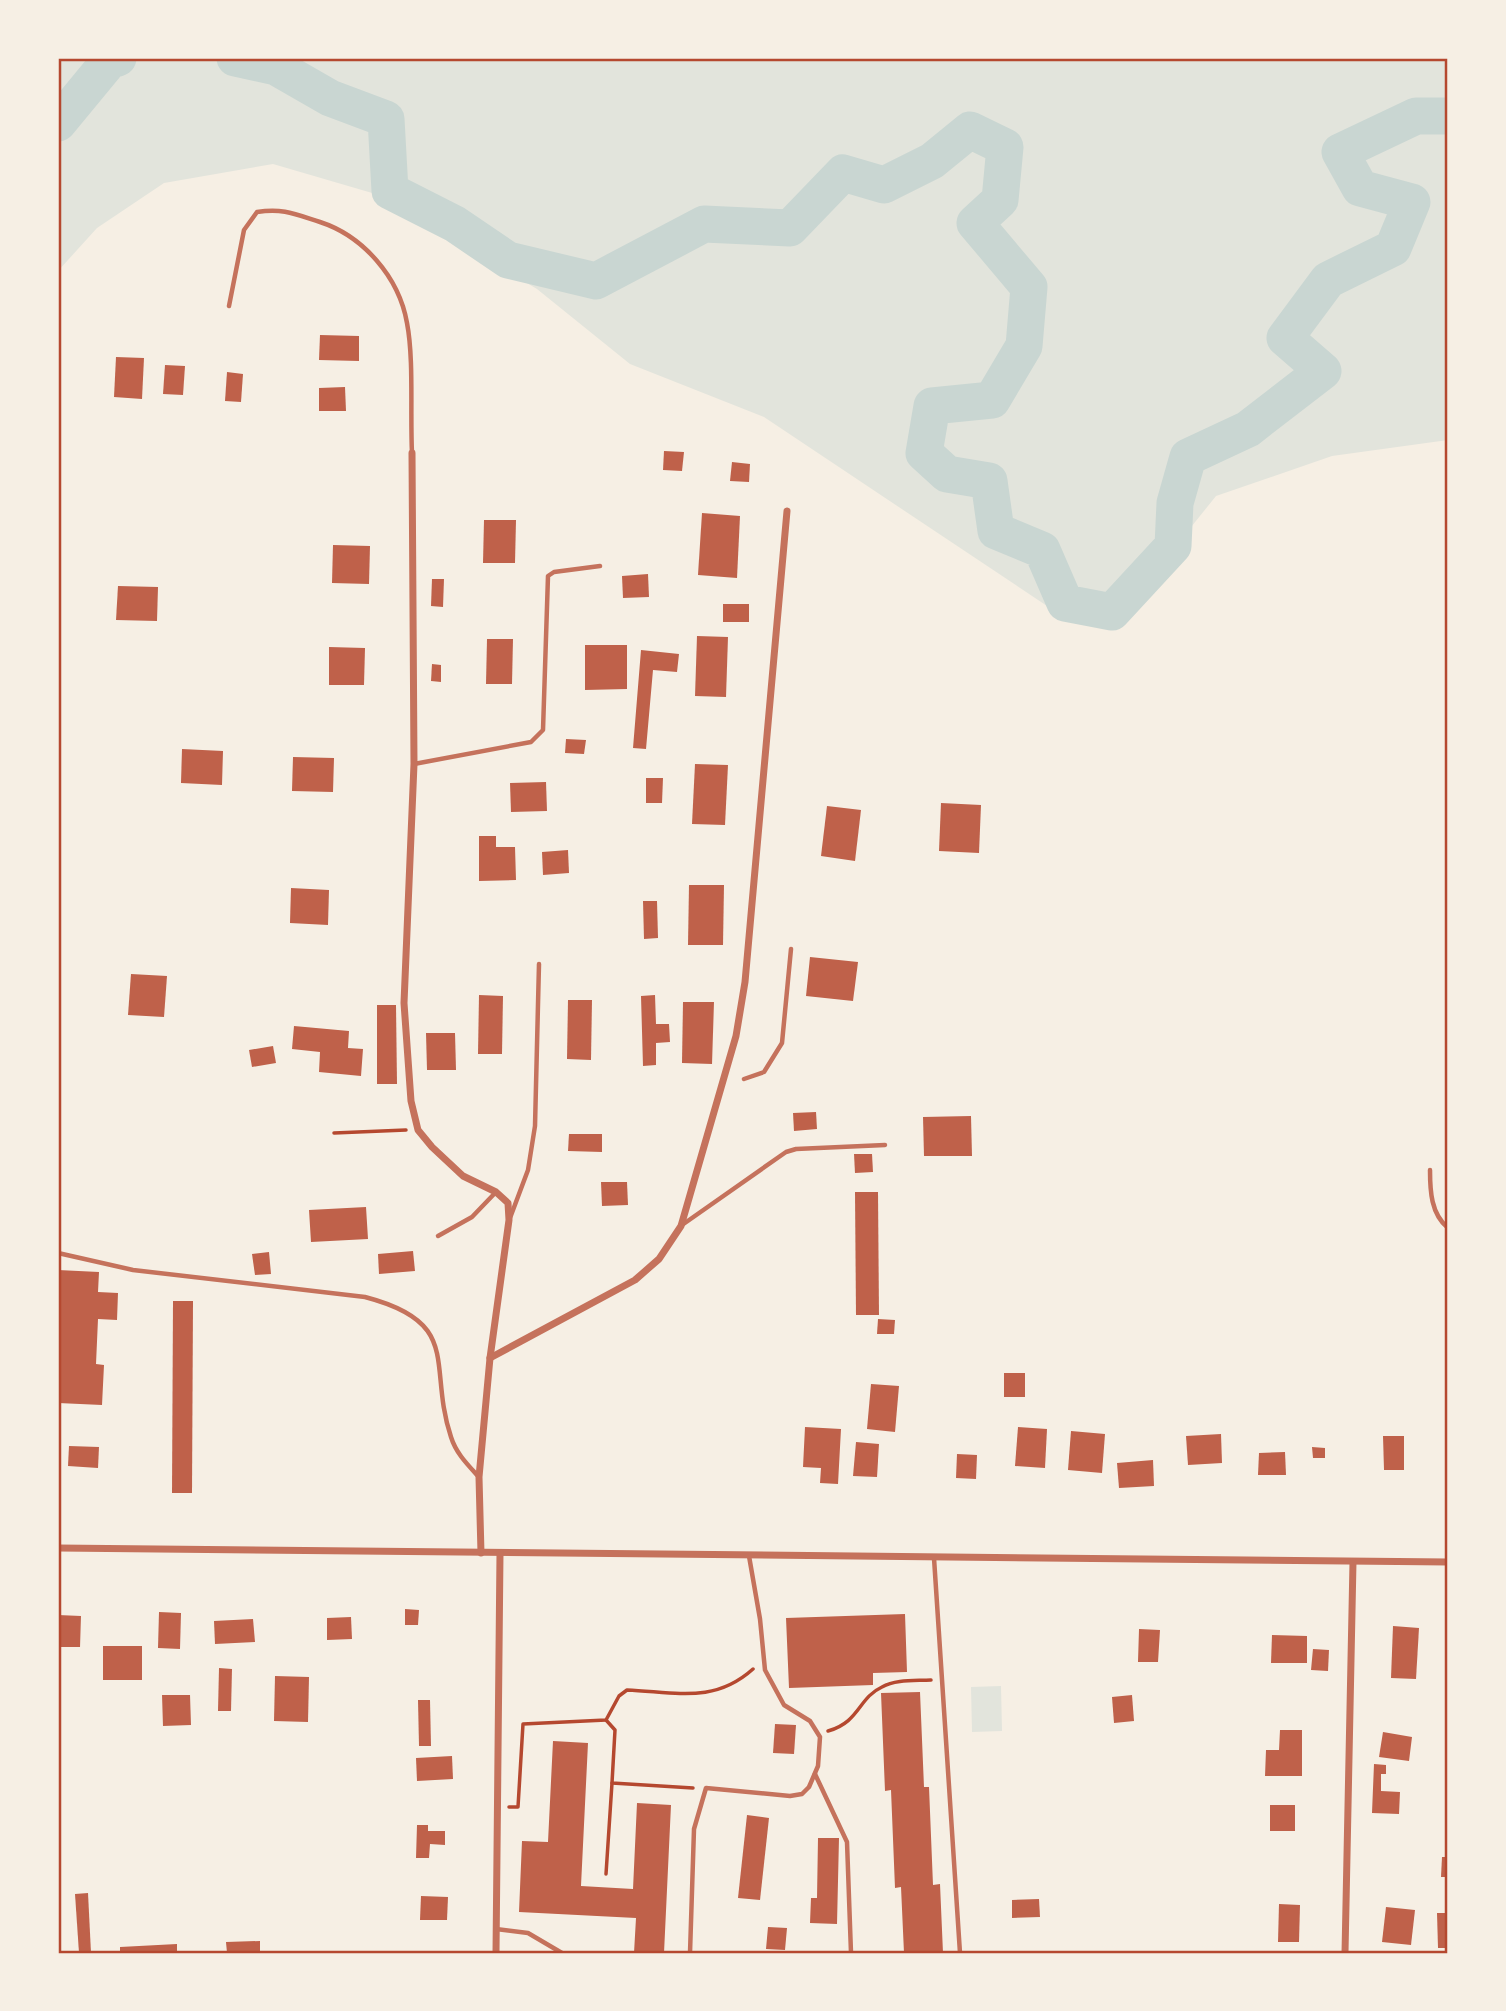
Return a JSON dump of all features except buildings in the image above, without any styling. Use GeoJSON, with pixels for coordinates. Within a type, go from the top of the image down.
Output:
{"type":"FeatureCollection","features":[{"type":"Feature","properties":{"kind":"street"},"geometry":{"type":"LineString","coordinates":[[412,453],[414,764],[404,1003],[411,1101],[418,1130],[463,1176],[496,1192],[508,1203],[509,1220],[490,1358],[479,1477],[481,1553]]}},
{"type":"Feature","properties":{"kind":"street"},"geometry":{"type":"LineString","coordinates":[[490,1358],[635,1280],[659,1259],[681,1226],[736,1036],[745,982],[787,511]]}},
{"type":"Feature","properties":{"kind":"street"},"geometry":{"type":"LineString","coordinates":[[58,1548],[1448,1562]]}},
{"type":"Feature","properties":{"kind":"street"},"geometry":{"type":"LineString","coordinates":[[496,1953],[500,1553]]}},
{"type":"Feature","properties":{"kind":"street"},"geometry":{"type":"LineString","coordinates":[[1345,1953],[1353,1562]]}},
{"type":"Feature","properties":{"kind":"lane"},"geometry":{"type":"LineString","coordinates":[[229,306],[244,230],[257,212],[279,208],[340,229],[362,244],[374,255],[386,275],[407,322],[412,453]]}},
{"type":"Feature","properties":{"kind":"lane"},"geometry":{"type":"LineString","coordinates":[[414,764],[531,742],[538,738],[543,730],[548,576],[554,572],[600,566]]}},
{"type":"Feature","properties":{"kind":"lane"},"geometry":{"type":"LineString","coordinates":[[744,1079],[764,1072],[782,1043],[791,949]]}},
{"type":"Feature","properties":{"kind":"lane"},"geometry":{"type":"LineString","coordinates":[[509,1220],[528,1170],[535,1126],[539,964]]}},
{"type":"Feature","properties":{"kind":"lane"},"geometry":{"type":"LineString","coordinates":[[681,1226],[786,1152],[796,1149],[885,1145]]}},
{"type":"Feature","properties":{"kind":"lane"},"geometry":{"type":"LineString","coordinates":[[1430,1170],[1434,1206],[1439,1219],[1448,1228]]}},
{"type":"Feature","properties":{"kind":"lane"},"geometry":{"type":"LineString","coordinates":[[438,1236],[472,1217],[496,1192]]}},
{"type":"Feature","properties":{"kind":"lane"},"geometry":{"type":"LineString","coordinates":[[58,1253],[133,1270],[365,1297],[411,1313],[432,1337],[441,1367],[452,1439],[460,1456],[479,1477]]}},
{"type":"Feature","properties":{"kind":"lane"},"geometry":{"type":"LineString","coordinates":[[690,1953],[694,1829],[706,1788],[790,1796],[802,1794],[815,1774],[821,1747],[818,1733],[810,1721],[784,1705],[762,1661],[760,1619],[748,1555]]}},
{"type":"Feature","properties":{"kind":"lane"},"geometry":{"type":"LineString","coordinates":[[934,1558],[960,1953]]}},
{"type":"Feature","properties":{"kind":"lane"},"geometry":{"type":"LineString","coordinates":[[815,1774],[847,1842],[851,1953]]}},
{"type":"Feature","properties":{"kind":"lane"},"geometry":{"type":"LineString","coordinates":[[496,1929],[527,1933],[562,1953]]}},
{"type":"Feature","properties":{"kind":"path"},"geometry":{"type":"LineString","coordinates":[[334,1133],[418,1130]]}},
{"type":"Feature","properties":{"kind":"path"},"geometry":{"type":"LineString","coordinates":[[606,1720],[619,1696],[627,1690],[710,1693],[739,1681],[762,1661]]}},
{"type":"Feature","properties":{"kind":"path"},"geometry":{"type":"LineString","coordinates":[[818,1733],[845,1726],[879,1688],[894,1682],[943,1679]]}},
{"type":"Feature","properties":{"kind":"path"},"geometry":{"type":"LineString","coordinates":[[498,1806],[519,1807],[523,1724],[606,1720]]}},
{"type":"Feature","properties":{"kind":"path"},"geometry":{"type":"LineString","coordinates":[[606,1720],[615,1730],[606,1874]]}},
{"type":"Feature","properties":{"kind":"path"},"geometry":{"type":"LineString","coordinates":[[612,1783],[706,1788]]}},
{"type":"Feature","properties":{"kind":"shaded area"},"geometry":{"type":"Polygon","coordinates":[[[58,58],[1448,58],[1448,440],[1332,456],[1216,496],[1118,618],[1089,624],[1068,620],[764,417],[630,364],[537,289],[379,195],[273,164],[164,183],[97,228],[58,271],[58,58]]]}},
{"type":"Feature","properties":{"kind":"shaded area"},"geometry":{"type":"Polygon","coordinates":[[[1001,1686],[1002,1731],[972,1732],[971,1687],[1001,1686]]]}},
{"type":"Feature","properties":{"kind":"waterway"},"geometry":{"type":"LineString","coordinates":[[58,123],[110,60],[118,58]]}},
{"type":"Feature","properties":{"kind":"waterway"},"geometry":{"type":"LineString","coordinates":[[235,58],[276,67],[330,98],[386,119],[390,191],[455,224],[508,260],[596,281],[704,224],[790,228],[843,173],[884,185],[932,161],[970,130],[1005,147],[1000,200],[975,223],[1029,287],[1024,346],[992,400],[932,406],[924,453],[947,474],[989,481],[996,531],[1042,550],[1065,603],[1112,612],[1173,546],[1175,503],[1188,457],[1248,429],[1323,371],[1285,338],[1328,280],[1393,248],[1412,202],[1360,188],[1340,152],[1416,116],[1448,116]]}}]}
